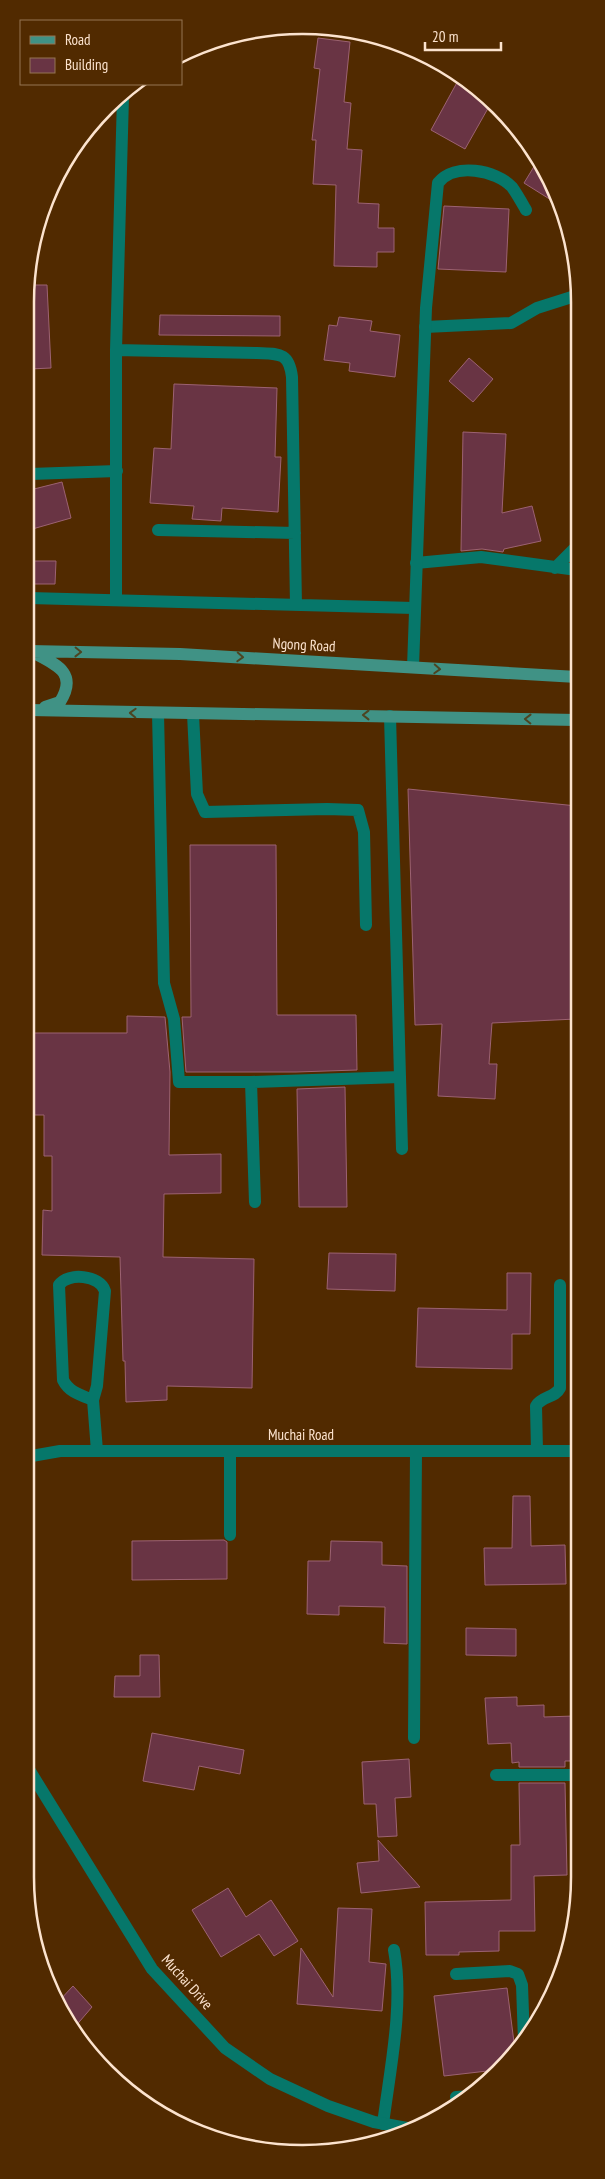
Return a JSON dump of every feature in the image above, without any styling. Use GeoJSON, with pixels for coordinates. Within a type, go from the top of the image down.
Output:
{"type":"FeatureCollection","features":[{"type":"Feature","properties":{"kind":"main road","name":"Ngong Road"},"geometry":{"type":"LineString","coordinates":[[34,651],[180,654],[571,677]]}},
{"type":"Feature","properties":{"kind":"main road"},"geometry":{"type":"LineString","coordinates":[[34,654],[57,665],[68,679],[68,690],[60,702],[34,709]]}},
{"type":"Feature","properties":{"kind":"main road"},"geometry":{"type":"LineString","coordinates":[[34,710],[571,720]]}},
{"type":"Feature","properties":{"kind":"street"},"geometry":{"type":"LineString","coordinates":[[116,599],[116,350],[123,102]]}},
{"type":"Feature","properties":{"kind":"street"},"geometry":{"type":"LineString","coordinates":[[413,667],[425,327],[438,183],[443,176],[452,172],[486,172],[512,188],[526,210]]}},
{"type":"Feature","properties":{"kind":"street"},"geometry":{"type":"LineString","coordinates":[[425,327],[510,323],[537,308],[571,297]]}},
{"type":"Feature","properties":{"kind":"street"},"geometry":{"type":"LineString","coordinates":[[116,350],[275,353],[286,358],[290,365],[292,377],[296,605]]}},
{"type":"Feature","properties":{"kind":"street"},"geometry":{"type":"LineString","coordinates":[[34,474],[117,471]]}},
{"type":"Feature","properties":{"kind":"street"},"geometry":{"type":"LineString","coordinates":[[158,530],[295,533]]}},
{"type":"Feature","properties":{"kind":"street"},"geometry":{"type":"LineString","coordinates":[[555,568],[571,552]]}},
{"type":"Feature","properties":{"kind":"street"},"geometry":{"type":"LineString","coordinates":[[416,563],[481,557],[571,569]]}},
{"type":"Feature","properties":{"kind":"street"},"geometry":{"type":"LineString","coordinates":[[34,598],[414,608]]}},
{"type":"Feature","properties":{"kind":"street"},"geometry":{"type":"LineString","coordinates":[[158,713],[164,983],[174,1019],[179,1082],[251,1082],[400,1077]]}},
{"type":"Feature","properties":{"kind":"street"},"geometry":{"type":"LineString","coordinates":[[193,714],[197,794],[205,812],[358,810],[364,832],[366,925]]}},
{"type":"Feature","properties":{"kind":"street"},"geometry":{"type":"LineString","coordinates":[[390,716],[402,1149]]}},
{"type":"Feature","properties":{"kind":"street"},"geometry":{"type":"LineString","coordinates":[[251,1082],[256,1202]]}},
{"type":"Feature","properties":{"kind":"street"},"geometry":{"type":"LineString","coordinates":[[93,1400],[75,1393],[67,1387],[63,1380],[59,1285],[69,1277],[96,1279],[103,1285],[105,1291],[97,1386],[93,1400],[97,1451]]}},
{"type":"Feature","properties":{"kind":"street"},"geometry":{"type":"LineString","coordinates":[[537,1451],[536,1406],[539,1401],[557,1393],[560,1388],[560,1284]]}},
{"type":"Feature","properties":{"kind":"street","name":"Muchai Road"},"geometry":{"type":"LineString","coordinates":[[34,1456],[60,1451],[571,1451]]}},
{"type":"Feature","properties":{"kind":"street"},"geometry":{"type":"LineString","coordinates":[[230,1451],[230,1535]]}},
{"type":"Feature","properties":{"kind":"street"},"geometry":{"type":"LineString","coordinates":[[414,1738],[416,1451]]}},
{"type":"Feature","properties":{"kind":"street"},"geometry":{"type":"LineString","coordinates":[[496,1775],[571,1775]]}},
{"type":"Feature","properties":{"kind":"street","name":"Muchai Drive"},"geometry":{"type":"LineString","coordinates":[[34,1778],[152,1969],[225,2048],[270,2079],[328,2106],[383,2124],[400,2127]]}},
{"type":"Feature","properties":{"kind":"street"},"geometry":{"type":"LineString","coordinates":[[383,2124],[396,2021],[397,1963],[394,1950]]}},
{"type":"Feature","properties":{"kind":"street"},"geometry":{"type":"LineString","coordinates":[[456,1974],[510,1971],[518,1974],[522,1985],[524,2029]]}},
{"type":"Feature","properties":{"kind":"building"},"geometry":{"type":"Polygon","coordinates":[[[318,38],[350,42],[344,102],[351,103],[347,149],[362,150],[358,203],[379,204],[378,228],[394,228],[394,252],[377,252],[377,267],[334,266],[336,185],[313,184],[316,140],[312,140],[320,69],[314,68],[318,38]]]}},
{"type":"Feature","properties":{"kind":"building"},"geometry":{"type":"Polygon","coordinates":[[[457,83],[488,108],[465,149],[431,130],[457,83]]]}},
{"type":"Feature","properties":{"kind":"building"},"geometry":{"type":"Polygon","coordinates":[[[534,166],[551,200],[524,183],[534,166]]]}},
{"type":"Feature","properties":{"kind":"building"},"geometry":{"type":"Polygon","coordinates":[[[444,206],[509,209],[506,272],[438,269],[444,206]]]}},
{"type":"Feature","properties":{"kind":"building"},"geometry":{"type":"Polygon","coordinates":[[[34,285],[47,285],[51,368],[34,369],[34,285]]]}},
{"type":"Feature","properties":{"kind":"building"},"geometry":{"type":"Polygon","coordinates":[[[160,315],[280,316],[280,336],[159,335],[160,315]]]}},
{"type":"Feature","properties":{"kind":"building"},"geometry":{"type":"Polygon","coordinates":[[[339,317],[372,321],[370,331],[400,335],[395,377],[349,371],[350,363],[324,360],[329,325],[337,326],[339,317]]]}},
{"type":"Feature","properties":{"kind":"building"},"geometry":{"type":"Polygon","coordinates":[[[469,358],[493,379],[473,402],[449,381],[469,358]]]}},
{"type":"Feature","properties":{"kind":"building"},"geometry":{"type":"Polygon","coordinates":[[[174,384],[277,388],[275,457],[281,457],[278,512],[222,508],[221,521],[192,519],[194,506],[150,503],[154,448],[171,449],[174,384]]]}},
{"type":"Feature","properties":{"kind":"building"},"geometry":{"type":"Polygon","coordinates":[[[463,432],[506,434],[502,513],[532,506],[541,541],[504,549],[503,552],[482,549],[461,551],[463,432]]]}},
{"type":"Feature","properties":{"kind":"building"},"geometry":{"type":"Polygon","coordinates":[[[62,482],[71,518],[34,529],[34,489],[62,482]]]}},
{"type":"Feature","properties":{"kind":"building"},"geometry":{"type":"Polygon","coordinates":[[[34,561],[56,561],[55,584],[34,584],[34,561]]]}},
{"type":"Feature","properties":{"kind":"building"},"geometry":{"type":"Polygon","coordinates":[[[408,789],[571,805],[571,1019],[492,1023],[489,1064],[497,1064],[495,1099],[438,1096],[442,1024],[415,1025],[408,789]]]}},
{"type":"Feature","properties":{"kind":"building"},"geometry":{"type":"Polygon","coordinates":[[[190,845],[276,845],[277,1015],[356,1015],[357,1070],[186,1072],[182,1017],[191,1017],[190,845]]]}},
{"type":"Feature","properties":{"kind":"building"},"geometry":{"type":"Polygon","coordinates":[[[127,1016],[165,1017],[170,1072],[169,1155],[221,1154],[221,1193],[164,1194],[163,1257],[254,1259],[252,1388],[167,1386],[167,1400],[126,1402],[120,1257],[42,1255],[43,1210],[52,1211],[52,1156],[44,1156],[44,1115],[34,1115],[34,1033],[127,1033],[127,1016]]]}},
{"type":"Feature","properties":{"kind":"building"},"geometry":{"type":"Polygon","coordinates":[[[345,1087],[347,1207],[299,1207],[297,1089],[345,1087]]]}},
{"type":"Feature","properties":{"kind":"building"},"geometry":{"type":"Polygon","coordinates":[[[329,1253],[396,1254],[395,1291],[327,1289],[329,1253]]]}},
{"type":"Feature","properties":{"kind":"building"},"geometry":{"type":"Polygon","coordinates":[[[507,1273],[531,1273],[530,1334],[512,1334],[512,1369],[416,1367],[418,1308],[507,1310],[507,1273]]]}},
{"type":"Feature","properties":{"kind":"building"},"geometry":{"type":"Polygon","coordinates":[[[513,1496],[530,1496],[531,1546],[565,1545],[566,1584],[485,1585],[484,1548],[512,1548],[513,1496]]]}},
{"type":"Feature","properties":{"kind":"building"},"geometry":{"type":"Polygon","coordinates":[[[224,1540],[227,1542],[227,1579],[132,1580],[132,1541],[224,1540]]]}},
{"type":"Feature","properties":{"kind":"building"},"geometry":{"type":"Polygon","coordinates":[[[331,1541],[382,1542],[382,1565],[407,1566],[407,1644],[384,1643],[385,1607],[339,1606],[339,1615],[307,1614],[308,1561],[330,1561],[331,1541]]]}},
{"type":"Feature","properties":{"kind":"building"},"geometry":{"type":"Polygon","coordinates":[[[466,1628],[516,1629],[516,1656],[466,1655],[466,1628]]]}},
{"type":"Feature","properties":{"kind":"building"},"geometry":{"type":"Polygon","coordinates":[[[140,1655],[159,1655],[160,1697],[114,1697],[115,1676],[140,1676],[140,1655]]]}},
{"type":"Feature","properties":{"kind":"building"},"geometry":{"type":"Polygon","coordinates":[[[517,1697],[517,1706],[544,1705],[544,1717],[571,1716],[571,1761],[565,1761],[565,1767],[519,1767],[519,1762],[512,1763],[511,1743],[488,1744],[485,1698],[517,1697]]]}},
{"type":"Feature","properties":{"kind":"building"},"geometry":{"type":"Polygon","coordinates":[[[152,1733],[244,1750],[240,1774],[199,1766],[194,1790],[143,1781],[152,1733]]]}},
{"type":"Feature","properties":{"kind":"building"},"geometry":{"type":"Polygon","coordinates":[[[409,1759],[411,1797],[395,1798],[397,1836],[378,1837],[376,1804],[364,1804],[362,1762],[409,1759]]]}},
{"type":"Feature","properties":{"kind":"building"},"geometry":{"type":"Polygon","coordinates":[[[519,1783],[565,1783],[567,1875],[534,1876],[535,1931],[499,1931],[499,1951],[459,1952],[459,1955],[426,1955],[425,1902],[511,1900],[511,1845],[520,1845],[519,1783]]]}},
{"type":"Feature","properties":{"kind":"building"},"geometry":{"type":"Polygon","coordinates":[[[378,1840],[420,1887],[361,1893],[357,1863],[379,1861],[378,1840]]]}},
{"type":"Feature","properties":{"kind":"building"},"geometry":{"type":"Polygon","coordinates":[[[228,1888],[246,1917],[271,1900],[298,1941],[274,1956],[259,1934],[221,1957],[192,1910],[228,1888]]]}},
{"type":"Feature","properties":{"kind":"building"},"geometry":{"type":"Polygon","coordinates":[[[338,1908],[372,1909],[369,1962],[386,1964],[382,2011],[297,2004],[301,1948],[333,1997],[338,1908]]]}},
{"type":"Feature","properties":{"kind":"building"},"geometry":{"type":"Polygon","coordinates":[[[73,1986],[92,2007],[78,2024],[62,1997],[73,1986]]]}},
{"type":"Feature","properties":{"kind":"building"},"geometry":{"type":"Polygon","coordinates":[[[507,1988],[514,2043],[489,2071],[444,2076],[434,1996],[507,1988]]]}}]}
